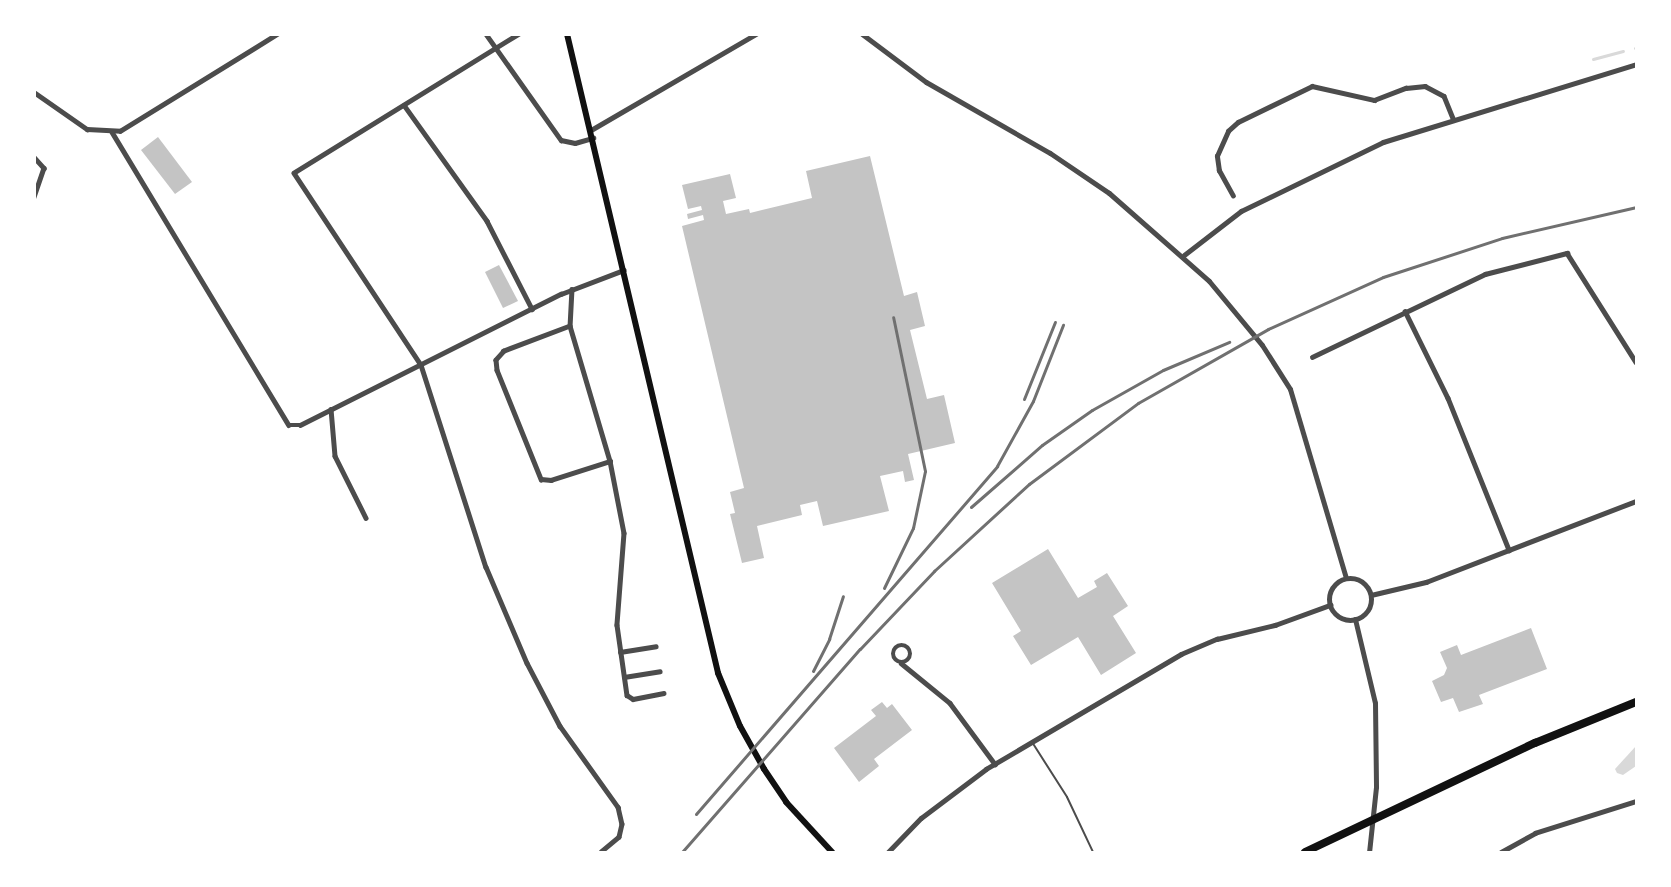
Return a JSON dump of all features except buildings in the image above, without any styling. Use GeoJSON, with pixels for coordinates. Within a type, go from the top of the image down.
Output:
{"type":"FeatureCollection","features":[{"type":"Feature","properties":{"kind":"highway"},"geometry":{"type":"LineString","coordinates":[[1305,852],[1535,743],[1636,702]]}},
{"type":"Feature","properties":{"kind":"main road"},"geometry":{"type":"LineString","coordinates":[[567,34],[718,673],[740,726],[786,802],[832,852]]}},
{"type":"Feature","properties":{"kind":"street"},"geometry":{"type":"LineString","coordinates":[[34,92],[83,127],[112,132],[139,122],[277,34]]}},
{"type":"Feature","properties":{"kind":"street"},"geometry":{"type":"LineString","coordinates":[[486,34],[561,140],[576,143],[593,138]]}},
{"type":"Feature","properties":{"kind":"street"},"geometry":{"type":"LineString","coordinates":[[519,34],[294,173],[421,365],[486,567],[527,663],[560,726],[618,807],[622,824],[619,837],[601,852]]}},
{"type":"Feature","properties":{"kind":"street"},"geometry":{"type":"LineString","coordinates":[[591,130],[756,34]]}},
{"type":"Feature","properties":{"kind":"street"},"geometry":{"type":"LineString","coordinates":[[862,34],[926,82],[1086,176],[1184,255],[1241,318],[1262,345],[1295,403],[1346,578]]}},
{"type":"Feature","properties":{"kind":"street"},"geometry":{"type":"LineString","coordinates":[[1184,255],[1225,222],[1275,192],[1383,142],[1454,118],[1636,64]]}},
{"type":"Feature","properties":{"kind":"street"},"geometry":{"type":"LineString","coordinates":[[1233,196],[1219,171],[1217,156],[1228,131],[1238,122],[1312,86],[1374,100],[1406,88],[1425,86],[1444,96],[1454,118]]}},
{"type":"Feature","properties":{"kind":"street"},"geometry":{"type":"LineString","coordinates":[[404,105],[487,221],[532,309]]}},
{"type":"Feature","properties":{"kind":"street"},"geometry":{"type":"LineString","coordinates":[[112,132],[282,418],[289,425],[300,425],[572,289],[624,270]]}},
{"type":"Feature","properties":{"kind":"street"},"geometry":{"type":"LineString","coordinates":[[34,157],[44,168],[34,197]]}},
{"type":"Feature","properties":{"kind":"street"},"geometry":{"type":"LineString","coordinates":[[1312,357],[1331,351],[1405,311],[1485,274],[1567,254],[1636,362]]}},
{"type":"Feature","properties":{"kind":"street"},"geometry":{"type":"LineString","coordinates":[[572,289],[570,326],[610,461],[625,543],[617,619],[624,677],[630,698],[663,693]]}},
{"type":"Feature","properties":{"kind":"street"},"geometry":{"type":"LineString","coordinates":[[1405,311],[1448,398],[1509,550]]}},
{"type":"Feature","properties":{"kind":"street"},"geometry":{"type":"LineString","coordinates":[[570,326],[504,351],[496,360],[497,370],[541,479],[551,480],[610,461]]}},
{"type":"Feature","properties":{"kind":"street"},"geometry":{"type":"LineString","coordinates":[[331,409],[335,456],[366,518]]}},
{"type":"Feature","properties":{"kind":"street"},"geometry":{"type":"LineString","coordinates":[[1371,595],[1414,586],[1636,501]]}},
{"type":"Feature","properties":{"kind":"street"},"geometry":{"type":"LineString","coordinates":[[1346,578],[1361,581],[1371,595],[1369,608],[1355,619],[1340,617],[1330,605],[1333,587],[1346,578]]}},
{"type":"Feature","properties":{"kind":"street"},"geometry":{"type":"LineString","coordinates":[[888,852],[921,818],[995,764],[1199,645],[1275,625],[1330,605]]}},
{"type":"Feature","properties":{"kind":"street"},"geometry":{"type":"LineString","coordinates":[[1355,619],[1371,674],[1375,703],[1376,788],[1369,852]]}},
{"type":"Feature","properties":{"kind":"street"},"geometry":{"type":"LineString","coordinates":[[620,651],[656,646]]}},
{"type":"Feature","properties":{"kind":"street"},"geometry":{"type":"LineString","coordinates":[[908,663],[909,648],[898,646],[893,656],[901,663],[908,663],[950,703],[995,764]]}},
{"type":"Feature","properties":{"kind":"street"},"geometry":{"type":"LineString","coordinates":[[624,677],[660,671]]}},
{"type":"Feature","properties":{"kind":"street"},"geometry":{"type":"LineString","coordinates":[[1501,852],[1535,833],[1636,801]]}},
{"type":"Feature","properties":{"kind":"lane"},"geometry":{"type":"LineString","coordinates":[[1032,742],[1067,797],[1093,852]]}},
{"type":"Feature","properties":{"kind":"shaded area"},"geometry":{"type":"Polygon","coordinates":[[[1636,746],[1636,766],[1623,775],[1617,773],[1615,769],[1636,746]]]}},
{"type":"Feature","properties":{"kind":"waterway"},"geometry":{"type":"LineString","coordinates":[[1593,59],[1623,51]]}},
{"type":"Feature","properties":{"kind":"railway"},"geometry":{"type":"LineString","coordinates":[[682,852],[860,649],[934,571],[1029,484],[1138,403],[1268,329],[1383,277],[1502,238],[1636,207]]}},
{"type":"Feature","properties":{"kind":"railway"},"geometry":{"type":"LineString","coordinates":[[884,588],[913,528],[925,471],[893,317]]}},
{"type":"Feature","properties":{"kind":"railway"},"geometry":{"type":"LineString","coordinates":[[1024,399],[1055,322]]}},
{"type":"Feature","properties":{"kind":"railway"},"geometry":{"type":"LineString","coordinates":[[696,814],[997,466],[1033,401],[1063,325]]}},
{"type":"Feature","properties":{"kind":"railway"},"geometry":{"type":"LineString","coordinates":[[971,507],[1042,445],[1092,410],[1163,370],[1229,342]]}},
{"type":"Feature","properties":{"kind":"railway"},"geometry":{"type":"LineString","coordinates":[[813,671],[829,639],[843,596]]}}]}
